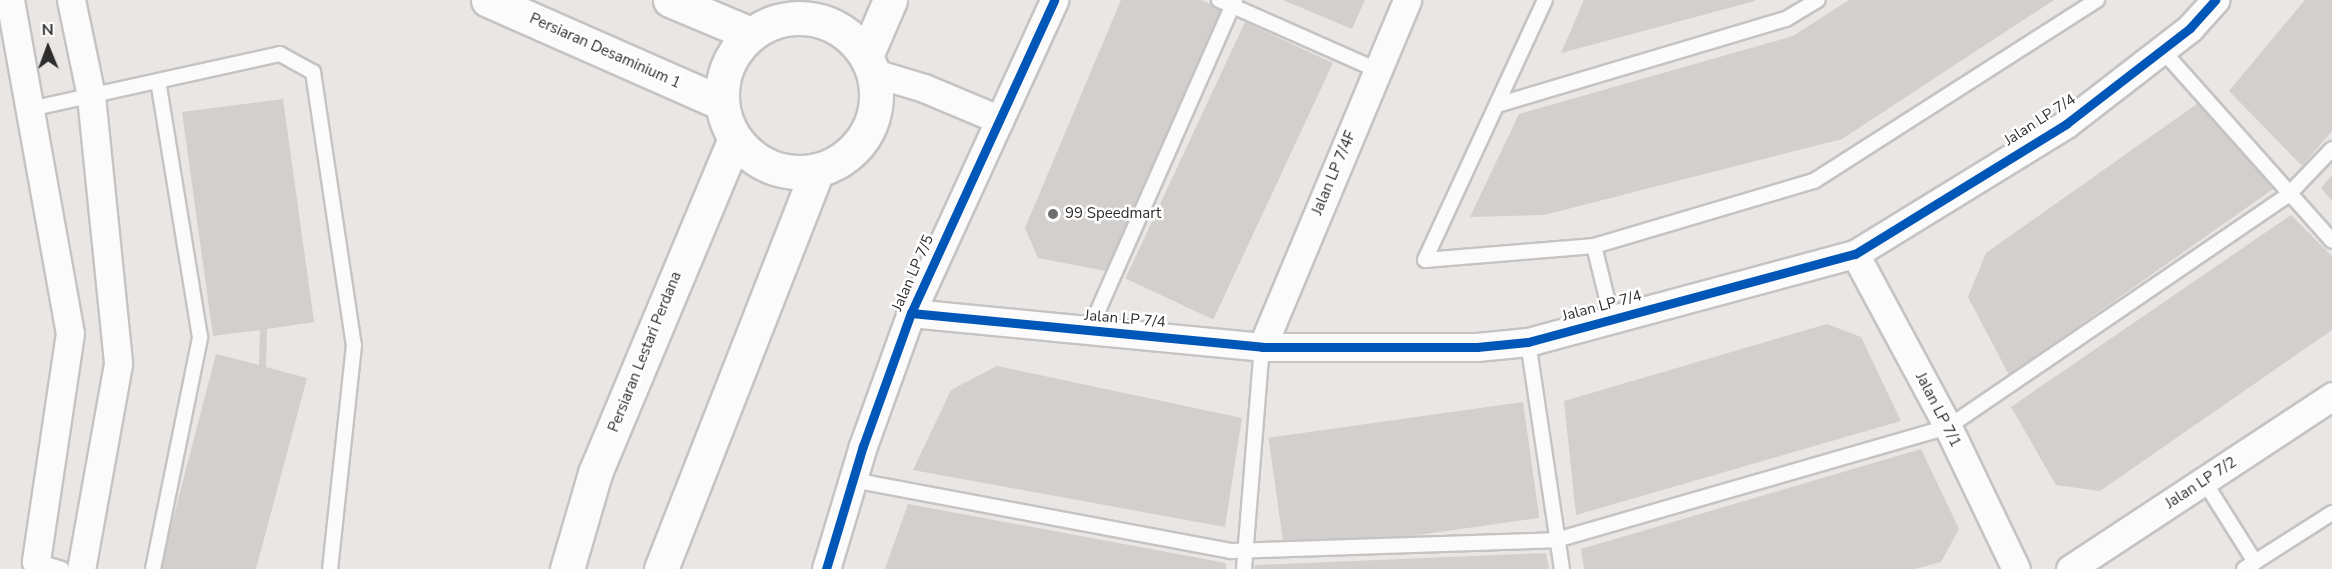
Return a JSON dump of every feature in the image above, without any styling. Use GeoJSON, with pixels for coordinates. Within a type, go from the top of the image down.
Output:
{"type":"FeatureCollection","features":[{"type":"Feature","properties":{"kind":"street"},"geometry":{"type":"LineString","coordinates":[[10,0],[70,333],[38,565]]}},
{"type":"Feature","properties":{"kind":"street"},"geometry":{"type":"LineString","coordinates":[[71,0],[92,96],[118,364],[81,569]]}},
{"type":"Feature","properties":{"kind":"street","name":"Persiaran Desaminium 1"},"geometry":{"type":"LineString","coordinates":[[488,0],[721,103]]}},
{"type":"Feature","properties":{"kind":"street"},"geometry":{"type":"LineString","coordinates":[[670,0],[769,19],[799,17],[826,22],[849,36],[870,64],[1000,120]]}},
{"type":"Feature","properties":{"kind":"street"},"geometry":{"type":"LineString","coordinates":[[769,19],[733,54],[723,77],[721,103],[735,139],[751,156],[772,167],[795,172],[818,170],[838,162],[855,149],[868,132],[875,112],[870,64],[890,0]]}},
{"type":"Feature","properties":{"kind":"street","name":"Jalan LP 7/5"},"geometry":{"type":"LineString","coordinates":[[826,569],[852,480],[911,313],[1054,0]]}},
{"type":"Feature","properties":{"kind":"street","name":"Jalan LP 7/4F"},"geometry":{"type":"LineString","coordinates":[[1262,347],[1407,0]]}},
{"type":"Feature","properties":{"kind":"street","name":"Jalan LP 7/4"},"geometry":{"type":"LineString","coordinates":[[911,313],[1262,347],[1477,347],[1528,342],[1855,254],[2066,124],[2163,51],[2216,0]]}},
{"type":"Feature","properties":{"kind":"street","name":"Persiaran Lestari Perdana"},"geometry":{"type":"LineString","coordinates":[[567,569],[595,473],[735,139]]}},
{"type":"Feature","properties":{"kind":"street"},"geometry":{"type":"LineString","coordinates":[[661,569],[818,170]]}},
{"type":"Feature","properties":{"kind":"street","name":"Jalan LP 7/1"},"geometry":{"type":"LineString","coordinates":[[1855,254],[1948,427],[2016,569]]}},
{"type":"Feature","properties":{"kind":"street","name":"Jalan LP 7/2"},"geometry":{"type":"LineString","coordinates":[[2070,569],[2332,396]]}},
{"type":"Feature","properties":{"kind":"lane"},"geometry":{"type":"LineString","coordinates":[[1219,0],[1233,3],[1377,70]]}},
{"type":"Feature","properties":{"kind":"lane"},"geometry":{"type":"LineString","coordinates":[[1545,0],[1425,260],[1594,246],[1814,181],[2097,0]]}},
{"type":"Feature","properties":{"kind":"lane"},"geometry":{"type":"LineString","coordinates":[[1497,105],[1786,19],[1818,0]]}},
{"type":"Feature","properties":{"kind":"lane"},"geometry":{"type":"LineString","coordinates":[[1089,331],[1233,3]]}},
{"type":"Feature","properties":{"kind":"lane"},"geometry":{"type":"LineString","coordinates":[[2163,51],[2332,241]]}},
{"type":"Feature","properties":{"kind":"lane"},"geometry":{"type":"LineString","coordinates":[[30,109],[280,54],[313,72],[354,345],[330,569]]}},
{"type":"Feature","properties":{"kind":"lane"},"geometry":{"type":"LineString","coordinates":[[153,569],[200,337],[158,81]]}},
{"type":"Feature","properties":{"kind":"lane"},"geometry":{"type":"LineString","coordinates":[[852,480],[1231,551],[1557,540],[1948,427],[2289,194],[2332,149]]}},
{"type":"Feature","properties":{"kind":"lane"},"geometry":{"type":"LineString","coordinates":[[1594,246],[1612,319]]}},
{"type":"Feature","properties":{"kind":"lane"},"geometry":{"type":"LineString","coordinates":[[1528,342],[1562,569]]}},
{"type":"Feature","properties":{"kind":"lane"},"geometry":{"type":"LineString","coordinates":[[1244,569],[1262,347]]}},
{"type":"Feature","properties":{"kind":"lane"},"geometry":{"type":"LineString","coordinates":[[2204,481],[2249,565],[2332,513]]}},
{"type":"Feature","properties":{"kind":"lane"},"geometry":{"type":"LineString","coordinates":[[38,565],[62,569]]}},
{"type":"Feature","properties":{"kind":"building"},"geometry":{"type":"Polygon","coordinates":[[[1121,0],[1201,0],[1223,9],[1106,271],[1038,258],[1025,228],[1121,0]]]}},
{"type":"Feature","properties":{"kind":"building"},"geometry":{"type":"Polygon","coordinates":[[[1283,0],[1365,0],[1352,29],[1283,0]]]}},
{"type":"Feature","properties":{"kind":"building"},"geometry":{"type":"Polygon","coordinates":[[[1584,0],[1755,0],[1755,1],[1561,53],[1584,0]]]}},
{"type":"Feature","properties":{"kind":"building"},"geometry":{"type":"Polygon","coordinates":[[[1849,0],[2054,0],[1842,139],[1544,215],[1470,217],[1519,114],[1793,36],[1849,0]]]}},
{"type":"Feature","properties":{"kind":"building"},"geometry":{"type":"Polygon","coordinates":[[[2305,0],[2332,0],[2332,131],[2302,166],[2229,91],[2305,0]]]}},
{"type":"Feature","properties":{"kind":"building"},"geometry":{"type":"Polygon","coordinates":[[[1245,22],[1333,63],[1213,319],[1125,278],[1245,22]]]}},
{"type":"Feature","properties":{"kind":"building"},"geometry":{"type":"Polygon","coordinates":[[[283,99],[314,322],[267,329],[266,367],[307,378],[256,569],[160,569],[216,354],[259,365],[260,330],[213,336],[182,112],[283,99]]]}},
{"type":"Feature","properties":{"kind":"building"},"geometry":{"type":"Polygon","coordinates":[[[2201,101],[2276,187],[2009,375],[1968,297],[1986,253],[2201,101]]]}},
{"type":"Feature","properties":{"kind":"building"},"geometry":{"type":"Polygon","coordinates":[[[2332,175],[2332,201],[2321,188],[2332,175]]]}},
{"type":"Feature","properties":{"kind":"building"},"geometry":{"type":"Polygon","coordinates":[[[2291,215],[2332,256],[2332,330],[2100,491],[2056,485],[2011,407],[2291,215]]]}},
{"type":"Feature","properties":{"kind":"building"},"geometry":{"type":"Polygon","coordinates":[[[1827,324],[1861,337],[1901,421],[1576,515],[1564,401],[1827,324]]]}},
{"type":"Feature","properties":{"kind":"building"},"geometry":{"type":"Polygon","coordinates":[[[997,366],[1242,418],[1225,527],[913,470],[951,390],[997,366]]]}},
{"type":"Feature","properties":{"kind":"building"},"geometry":{"type":"Polygon","coordinates":[[[1523,402],[1539,518],[1285,554],[1269,438],[1523,402]]]}},
{"type":"Feature","properties":{"kind":"building"},"geometry":{"type":"Polygon","coordinates":[[[1921,449],[1959,529],[1941,562],[1915,569],[1584,569],[1581,549],[1921,449]]]}},
{"type":"Feature","properties":{"kind":"building"},"geometry":{"type":"Polygon","coordinates":[[[908,504],[1226,563],[1226,569],[885,569],[908,504]]]}},
{"type":"Feature","properties":{"kind":"building"},"geometry":{"type":"Polygon","coordinates":[[[1546,553],[1549,569],[1254,569],[1255,565],[1546,553]]]}},
{"type":"Feature","properties":{"kind":"cycle path"},"geometry":{"type":"LineString","coordinates":[[826,569],[863,446],[911,313],[1054,0]]}},
{"type":"Feature","properties":{"kind":"cycle path"},"geometry":{"type":"LineString","coordinates":[[911,313],[1262,347],[1477,347],[1528,342],[1855,254],[2066,124],[2190,28],[2215,0]]}},
{"type":"Feature","properties":{"kind":"place","name":"99 Speedmart"},"geometry":{"type":"Point","coordinates":[1053,214]}}]}
